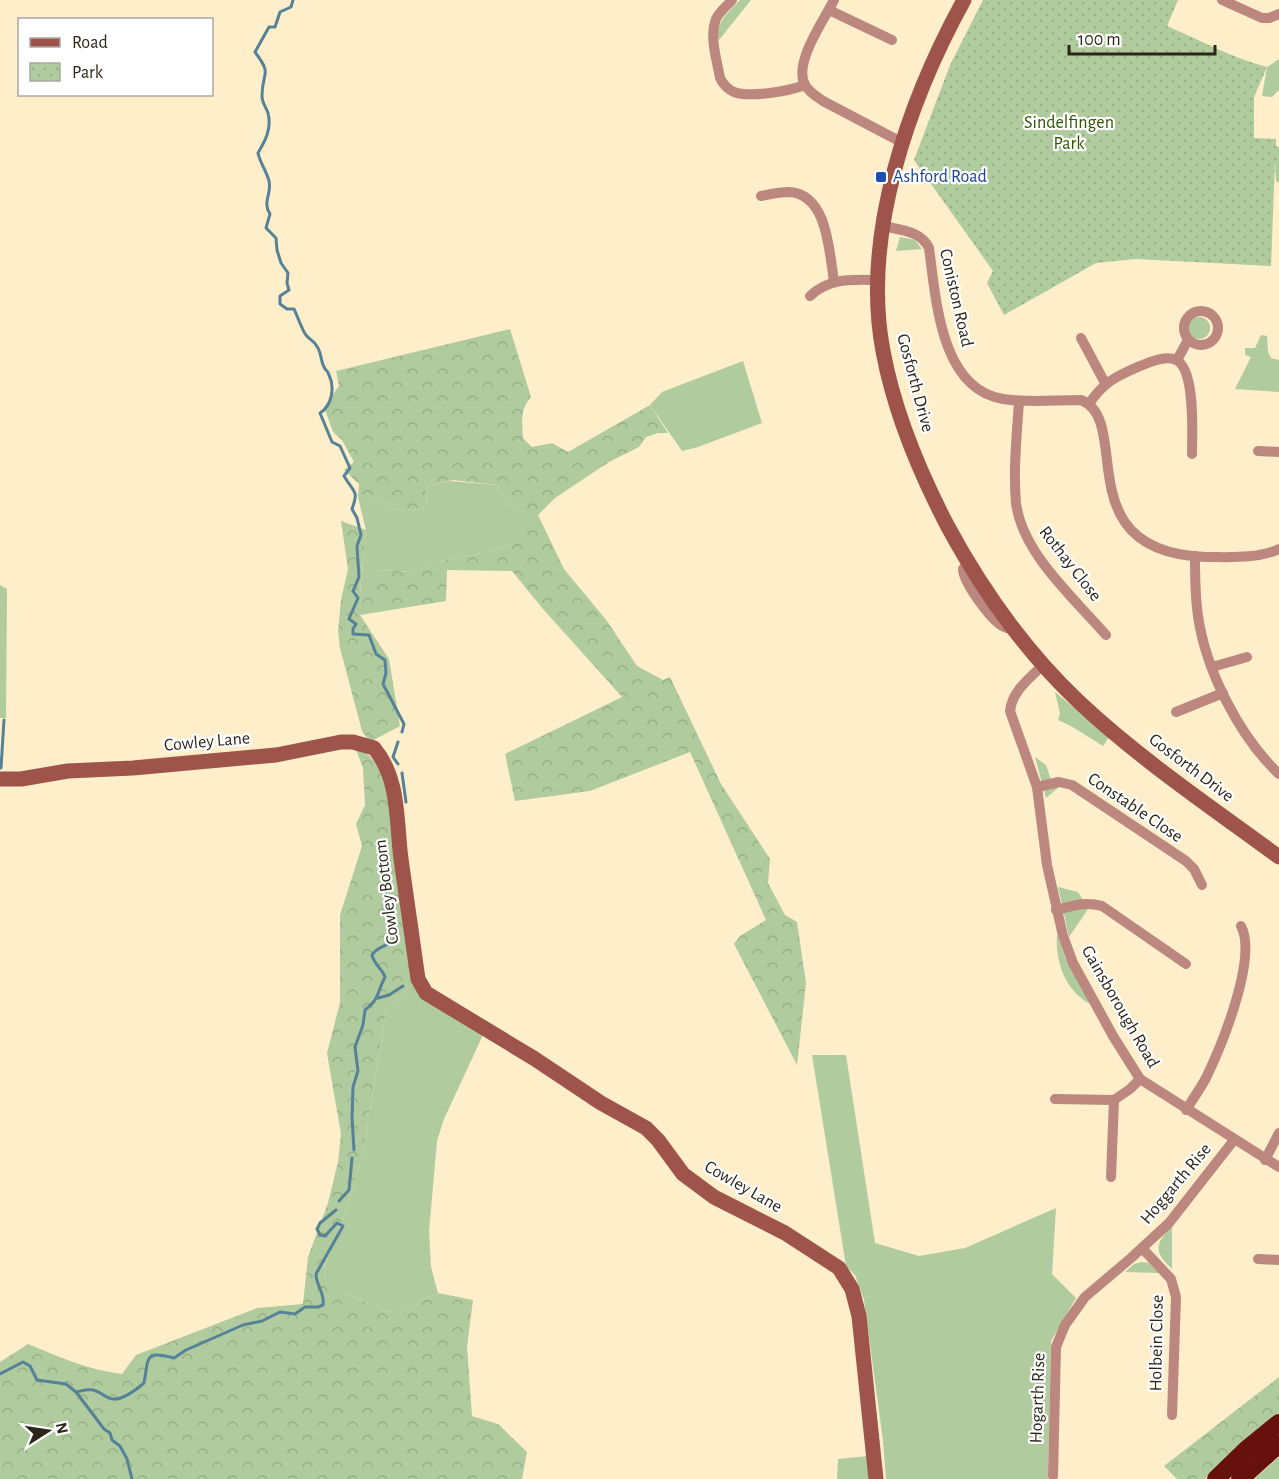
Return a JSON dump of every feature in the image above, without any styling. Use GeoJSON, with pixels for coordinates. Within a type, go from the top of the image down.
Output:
{"type":"FeatureCollection","features":[{"type":"Feature","properties":{"kind":"highway"},"geometry":{"type":"LineString","coordinates":[[1216,1479],[1247,1449],[1279,1423]]}},
{"type":"Feature","properties":{"kind":"highway"},"geometry":{"type":"LineString","coordinates":[[1240,1479],[1279,1444]]}},
{"type":"Feature","properties":{"kind":"street"},"geometry":{"type":"LineString","coordinates":[[732,0],[720,13],[714,30],[718,68],[723,84],[740,94],[778,92],[805,85]]}},
{"type":"Feature","properties":{"kind":"street","name":"Gosforth Drive"},"geometry":{"type":"LineString","coordinates":[[964,0],[934,58],[918,99],[903,142],[883,226],[878,280],[883,350],[899,411],[921,469],[968,563],[1011,626],[1043,665],[1078,701],[1123,741],[1279,857]]}},
{"type":"Feature","properties":{"kind":"street"},"geometry":{"type":"LineString","coordinates":[[1222,0],[1262,18],[1279,14]]}},
{"type":"Feature","properties":{"kind":"street"},"geometry":{"type":"LineString","coordinates":[[892,40],[831,5],[806,54],[803,66],[805,85],[823,101],[903,142]]}},
{"type":"Feature","properties":{"kind":"street"},"geometry":{"type":"LineString","coordinates":[[761,196],[777,193],[797,194],[816,208],[824,226],[834,281]]}},
{"type":"Feature","properties":{"kind":"street","name":"Coniston Road"},"geometry":{"type":"LineString","coordinates":[[883,226],[910,232],[925,241],[929,248],[943,333],[950,354],[962,374],[981,391],[989,396],[1019,401],[1081,400],[1089,404]]}},
{"type":"Feature","properties":{"kind":"street"},"geometry":{"type":"LineString","coordinates":[[810,296],[818,288],[834,281],[878,280]]}},
{"type":"Feature","properties":{"kind":"street"},"geometry":{"type":"LineString","coordinates":[[1082,338],[1105,383]]}},
{"type":"Feature","properties":{"kind":"street"},"geometry":{"type":"LineString","coordinates":[[1177,360],[1188,340]]}},
{"type":"Feature","properties":{"kind":"street"},"geometry":{"type":"LineString","coordinates":[[1192,454],[1188,382],[1182,364],[1177,360],[1165,359],[1150,362],[1105,383],[1089,404],[1095,409],[1099,420],[1114,503],[1126,523],[1145,541],[1159,548],[1195,556],[1252,556],[1279,549]]}},
{"type":"Feature","properties":{"kind":"street","name":"Rothay Close"},"geometry":{"type":"LineString","coordinates":[[1019,401],[1015,464],[1016,504],[1022,526],[1037,554],[1106,635]]}},
{"type":"Feature","properties":{"kind":"street"},"geometry":{"type":"LineString","coordinates":[[1258,451],[1279,452]]}},
{"type":"Feature","properties":{"kind":"street"},"geometry":{"type":"LineString","coordinates":[[1195,556],[1195,596],[1198,618],[1212,667],[1247,738],[1263,759],[1279,774]]}},
{"type":"Feature","properties":{"kind":"street"},"geometry":{"type":"LineString","coordinates":[[1212,667],[1247,657]]}},
{"type":"Feature","properties":{"kind":"street","name":"Gainsborough Road"},"geometry":{"type":"LineString","coordinates":[[1043,665],[1015,695],[1010,711],[1037,787],[1047,865],[1056,910],[1073,963],[1113,1036],[1140,1079],[1279,1167]]}},
{"type":"Feature","properties":{"kind":"street"},"geometry":{"type":"LineString","coordinates":[[1176,712],[1223,693]]}},
{"type":"Feature","properties":{"kind":"street","name":"Cowley Lane"},"geometry":{"type":"LineString","coordinates":[[0,779],[21,779],[68,771],[133,768],[276,755],[353,742],[374,748],[388,770],[392,784]]}},
{"type":"Feature","properties":{"kind":"street","name":"Constable Close"},"geometry":{"type":"LineString","coordinates":[[1037,787],[1059,782],[1072,785],[1186,861],[1194,869],[1202,885]]}},
{"type":"Feature","properties":{"kind":"street","name":"Cowley Bottom"},"geometry":{"type":"LineString","coordinates":[[392,784],[397,806],[400,851],[417,979],[426,993]]}},
{"type":"Feature","properties":{"kind":"street"},"geometry":{"type":"LineString","coordinates":[[1056,910],[1083,903],[1102,906],[1186,964]]}},
{"type":"Feature","properties":{"kind":"street"},"geometry":{"type":"LineString","coordinates":[[1186,1110],[1205,1080],[1218,1053],[1237,997],[1244,961],[1245,939],[1241,926]]}},
{"type":"Feature","properties":{"kind":"street","name":"Cowley Lane"},"geometry":{"type":"LineString","coordinates":[[426,993],[601,1103],[646,1128],[683,1174],[705,1191],[785,1233],[839,1268],[852,1289],[859,1316],[876,1479]]}},
{"type":"Feature","properties":{"kind":"street"},"geometry":{"type":"LineString","coordinates":[[1055,1099],[1114,1100],[1140,1079]]}},
{"type":"Feature","properties":{"kind":"street"},"geometry":{"type":"LineString","coordinates":[[1111,1177],[1114,1100]]}},
{"type":"Feature","properties":{"kind":"street"},"geometry":{"type":"LineString","coordinates":[[1265,1160],[1279,1133]]}},
{"type":"Feature","properties":{"kind":"street","name":"Hoggarth Rise"},"geometry":{"type":"LineString","coordinates":[[1142,1248],[1184,1204],[1234,1140]]}},
{"type":"Feature","properties":{"kind":"street","name":"Holbein Close"},"geometry":{"type":"LineString","coordinates":[[1142,1248],[1171,1279],[1176,1297],[1172,1415]]}},
{"type":"Feature","properties":{"kind":"street","name":"Hogarth Rise"},"geometry":{"type":"LineString","coordinates":[[1053,1476],[1055,1365],[1058,1339],[1085,1297],[1142,1248]]}},
{"type":"Feature","properties":{"kind":"street"},"geometry":{"type":"LineString","coordinates":[[1258,1259],[1279,1260]]}},
{"type":"Feature","properties":{"kind":"green space"},"geometry":{"type":"Polygon","coordinates":[[[740,0],[751,0],[719,40],[721,23],[740,0]]]}},
{"type":"Feature","properties":{"kind":"green space","name":"Sindelfingen Park"},"geometry":{"type":"Polygon","coordinates":[[[983,0],[1178,0],[1167,26],[1229,54],[1267,67],[1254,97],[1254,138],[1276,139],[1276,146],[1279,147],[1279,183],[1276,181],[1275,160],[1271,266],[1136,259],[1096,263],[1004,315],[987,283],[993,271],[914,160],[950,65],[983,0]]]}},
{"type":"Feature","properties":{"kind":"green space"},"geometry":{"type":"Polygon","coordinates":[[[1279,59],[1279,90],[1272,97],[1262,96],[1267,67],[1279,59]]]}},
{"type":"Feature","properties":{"kind":"green space"},"geometry":{"type":"Polygon","coordinates":[[[900,237],[915,240],[922,249],[896,251],[900,237]]]}},
{"type":"Feature","properties":{"kind":"green space"},"geometry":{"type":"Polygon","coordinates":[[[1199,317],[1207,320],[1210,328],[1207,336],[1199,339],[1191,336],[1188,328],[1191,320],[1199,317]]]}},
{"type":"Feature","properties":{"kind":"green space"},"geometry":{"type":"Polygon","coordinates":[[[510,329],[531,397],[523,411],[522,427],[523,438],[532,447],[552,443],[568,452],[650,405],[668,433],[646,437],[639,447],[609,462],[555,498],[538,515],[564,569],[607,621],[637,666],[663,680],[670,677],[721,784],[770,859],[768,883],[785,915],[797,922],[806,983],[797,1065],[734,944],[740,936],[766,920],[690,752],[590,791],[515,801],[505,754],[622,697],[512,571],[447,570],[446,601],[360,615],[389,659],[400,726],[370,742],[362,731],[340,648],[338,631],[341,600],[348,569],[341,521],[366,530],[360,592],[378,570],[412,572],[436,562],[512,545],[531,520],[512,507],[497,485],[453,480],[426,486],[427,507],[399,511],[367,494],[358,497],[359,484],[344,470],[354,462],[342,440],[333,432],[324,407],[339,386],[336,371],[510,329]]]}},
{"type":"Feature","properties":{"kind":"green space"},"geometry":{"type":"Polygon","coordinates":[[[1261,335],[1267,336],[1268,352],[1271,358],[1279,360],[1279,392],[1235,389],[1251,357],[1245,355],[1245,348],[1255,348],[1261,335]]]}},
{"type":"Feature","properties":{"kind":"green space"},"geometry":{"type":"Polygon","coordinates":[[[743,361],[762,423],[682,451],[650,405],[662,392],[743,361]]]}},
{"type":"Feature","properties":{"kind":"green space"},"geometry":{"type":"Polygon","coordinates":[[[450,481],[497,485],[512,507],[532,520],[512,545],[436,562],[412,572],[378,570],[360,593],[366,530],[358,497],[367,494],[399,511],[427,507],[426,486],[450,481]]]}},
{"type":"Feature","properties":{"kind":"green space"},"geometry":{"type":"Polygon","coordinates":[[[0,585],[7,589],[6,718],[0,718],[0,585]]]}},
{"type":"Feature","properties":{"kind":"green space"},"geometry":{"type":"Polygon","coordinates":[[[1055,692],[1109,737],[1103,746],[1058,720],[1060,713],[1055,692]]]}},
{"type":"Feature","properties":{"kind":"green space"},"geometry":{"type":"Polygon","coordinates":[[[355,747],[373,760],[381,771],[389,793],[413,983],[386,1011],[363,1155],[345,1213],[324,1267],[329,1298],[349,1295],[393,1313],[438,1293],[473,1300],[467,1346],[472,1416],[498,1424],[527,1452],[522,1479],[0,1479],[0,1362],[28,1344],[86,1366],[122,1374],[136,1355],[257,1308],[303,1304],[308,1257],[328,1203],[338,1162],[341,1134],[327,1053],[340,1003],[340,915],[362,846],[356,824],[365,805],[363,768],[355,747]]]}},
{"type":"Feature","properties":{"kind":"green space"},"geometry":{"type":"Polygon","coordinates":[[[1035,757],[1046,765],[1050,777],[1058,788],[1046,798],[1035,757]]]}},
{"type":"Feature","properties":{"kind":"green space"},"geometry":{"type":"Polygon","coordinates":[[[1058,887],[1078,892],[1088,909],[1069,937],[1058,887]]]}},
{"type":"Feature","properties":{"kind":"green space"},"geometry":{"type":"Polygon","coordinates":[[[1057,934],[1065,957],[1090,1004],[1074,991],[1063,974],[1058,955],[1057,934]]]}},
{"type":"Feature","properties":{"kind":"green space"},"geometry":{"type":"Polygon","coordinates":[[[413,983],[483,1035],[444,1119],[437,1141],[429,1231],[431,1267],[438,1293],[393,1313],[349,1295],[329,1299],[324,1268],[345,1213],[363,1155],[386,1011],[413,983]]]}},
{"type":"Feature","properties":{"kind":"green space"},"geometry":{"type":"Polygon","coordinates":[[[812,1055],[846,1055],[875,1243],[919,1256],[965,1248],[1056,1208],[1052,1274],[1076,1298],[1051,1341],[1048,1479],[886,1479],[864,1300],[855,1275],[846,1266],[812,1055]]]}},
{"type":"Feature","properties":{"kind":"green space"},"geometry":{"type":"Polygon","coordinates":[[[1172,1226],[1172,1269],[1158,1248],[1162,1238],[1172,1226]]]}},
{"type":"Feature","properties":{"kind":"green space"},"geometry":{"type":"Polygon","coordinates":[[[1149,1263],[1159,1273],[1125,1272],[1134,1264],[1149,1263]]]}},
{"type":"Feature","properties":{"kind":"green space"},"geometry":{"type":"Polygon","coordinates":[[[1279,1377],[1279,1415],[1205,1479],[1177,1479],[1164,1466],[1279,1377]]]}},
{"type":"Feature","properties":{"kind":"green space"},"geometry":{"type":"Polygon","coordinates":[[[867,1456],[869,1479],[837,1479],[838,1459],[867,1456]]]}},
{"type":"Feature","properties":{"kind":"green space"},"geometry":{"type":"Polygon","coordinates":[[[1279,1457],[1279,1479],[1254,1479],[1279,1457]]]}},
{"type":"Feature","properties":{"kind":"waterway"},"geometry":{"type":"LineString","coordinates":[[293,0],[291,7],[280,12],[275,27],[269,27],[255,52],[264,65],[262,98],[269,119],[267,134],[258,153],[270,186],[267,202],[270,214],[266,228],[276,238],[281,263],[288,273],[289,290],[280,296],[280,304],[287,309],[294,309],[305,333],[318,348],[331,380],[330,401],[320,413],[332,442],[340,446],[350,468],[344,476],[355,495],[352,509],[361,535],[357,546],[359,577],[353,591],[358,598],[349,619],[356,624],[353,634],[369,635],[376,654],[385,660],[386,673],[383,684],[404,724],[402,732]]}},
{"type":"Feature","properties":{"kind":"waterway"},"geometry":{"type":"LineString","coordinates":[[1,768],[4,720]]}},
{"type":"Feature","properties":{"kind":"waterway"},"geometry":{"type":"LineString","coordinates":[[398,742],[393,757],[398,764]]}},
{"type":"Feature","properties":{"kind":"waterway"},"geometry":{"type":"LineString","coordinates":[[402,773],[406,802]]}},
{"type":"Feature","properties":{"kind":"waterway"},"geometry":{"type":"LineString","coordinates":[[354,1150],[353,1087],[358,1071],[355,1047],[363,1025],[365,1010],[376,998],[385,977],[372,955],[395,939],[395,929],[384,906],[386,895],[384,885],[388,866]]}},
{"type":"Feature","properties":{"kind":"waterway"},"geometry":{"type":"LineString","coordinates":[[378,998],[389,995],[403,986]]}},
{"type":"Feature","properties":{"kind":"waterway"},"geometry":{"type":"LineString","coordinates":[[339,1201],[349,1190],[352,1158]]}},
{"type":"Feature","properties":{"kind":"waterway"},"geometry":{"type":"LineString","coordinates":[[0,1374],[23,1362],[30,1366],[37,1380],[66,1384],[76,1392],[93,1390],[109,1398],[122,1398],[144,1383],[148,1362],[153,1356],[174,1358],[186,1350],[243,1325],[262,1321],[280,1312],[295,1314],[305,1307],[323,1305],[323,1296],[316,1274],[343,1226],[337,1223],[325,1236],[320,1235],[317,1229],[320,1223],[336,1210]]}},
{"type":"Feature","properties":{"kind":"waterway"},"geometry":{"type":"LineString","coordinates":[[76,1392],[104,1429],[110,1433],[112,1440],[120,1446],[127,1459],[132,1479]]}},
{"type":"Feature","properties":{"kind":"place","name":"Ashford Road"},"geometry":{"type":"Point","coordinates":[881,177]}}]}
